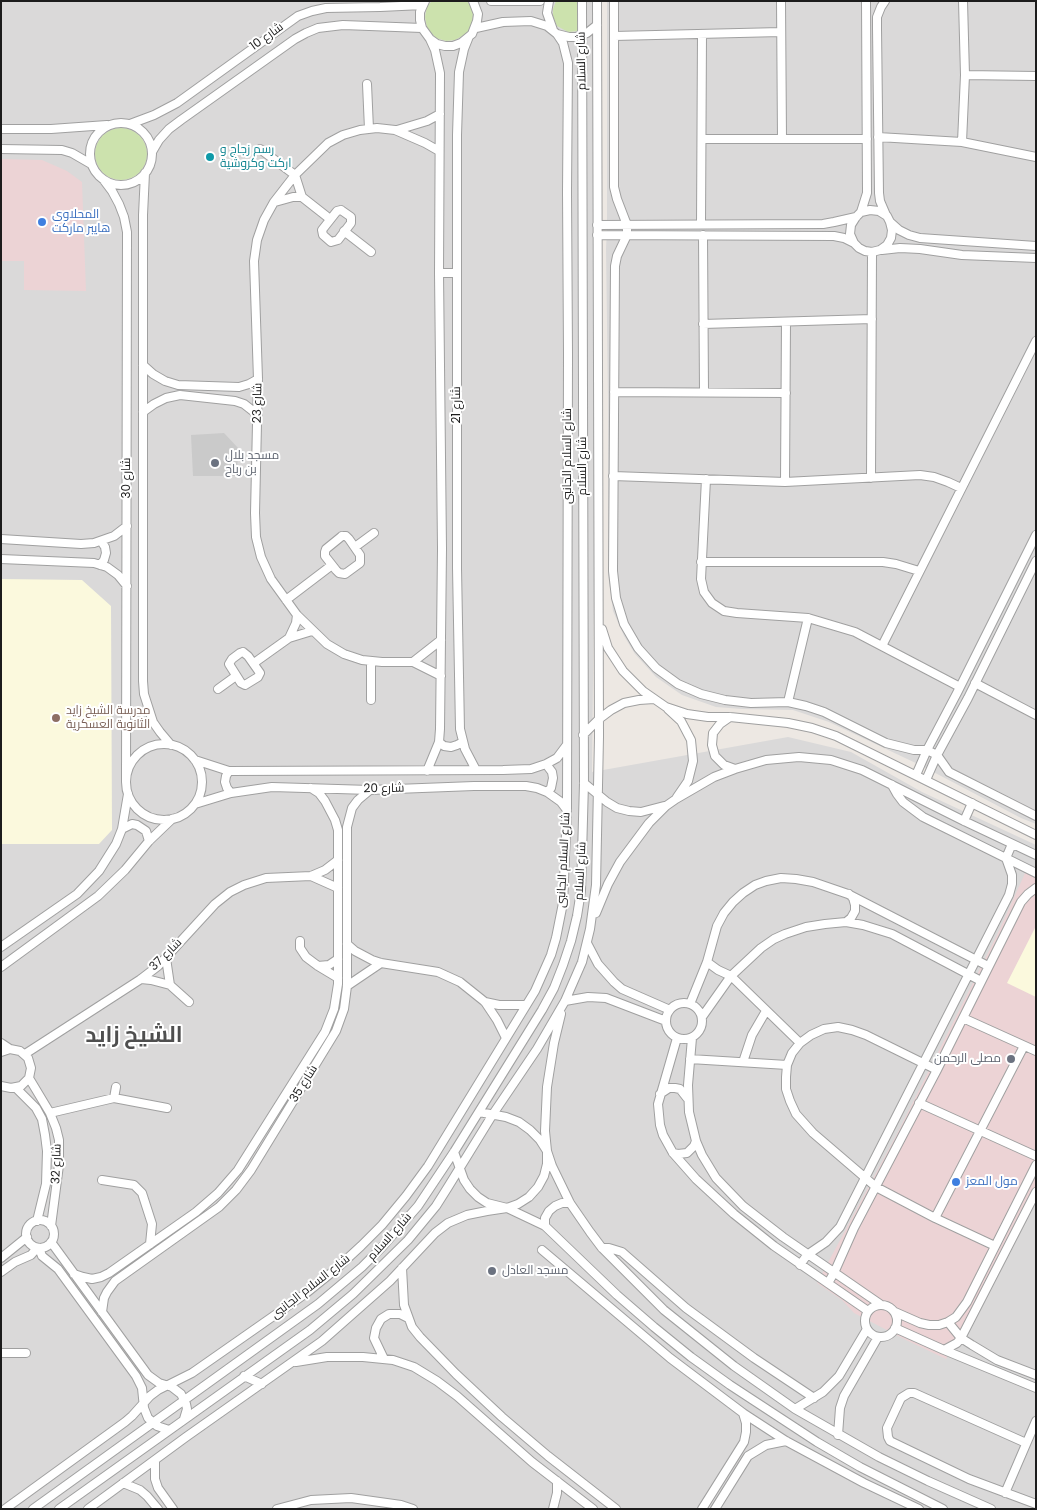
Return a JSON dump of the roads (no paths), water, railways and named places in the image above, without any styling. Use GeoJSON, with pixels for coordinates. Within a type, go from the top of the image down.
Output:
{"type":"FeatureCollection","features":[{"type":"Feature","properties":{"kind":"street"},"geometry":{"type":"LineString","coordinates":[[473,1],[478,14],[476,28],[503,22],[531,21],[540,23],[555,32],[570,37],[582,36],[597,25]]}},
{"type":"Feature","properties":{"kind":"street"},"geometry":{"type":"LineString","coordinates":[[492,1],[540,1]]}},
{"type":"Feature","properties":{"kind":"street","name":"شارع السلام الجانبى"},"geometry":{"type":"LineString","coordinates":[[5,1509],[125,1422],[150,1396],[192,1373],[305,1294],[361,1246],[406,1196],[428,1166],[535,991],[551,955],[563,903],[567,810],[568,63],[563,43],[555,32],[547,13],[549,1]]}},
{"type":"Feature","properties":{"kind":"street","name":"شارع السلام"},"geometry":{"type":"LineString","coordinates":[[33,1509],[318,1304],[362,1267],[418,1206],[512,1059],[548,999],[564,965],[577,916],[582,874],[584,782],[582,1]]}},
{"type":"Feature","properties":{"kind":"street","name":"شارع السلام"},"geometry":{"type":"LineString","coordinates":[[59,1509],[332,1313],[393,1256],[427,1217],[448,1187],[493,1114],[537,1049],[575,980],[587,943],[596,884],[599,719],[597,1]]}},
{"type":"Feature","properties":{"kind":"street"},"geometry":{"type":"LineString","coordinates":[[614,1],[614,188],[627,224],[627,235],[617,256],[615,266],[613,571],[616,598],[624,624],[638,648],[656,668],[678,684],[701,694],[726,700],[750,703],[788,702],[824,712],[886,743],[914,750],[927,750],[937,755],[949,772],[1036,816]]}},
{"type":"Feature","properties":{"kind":"street"},"geometry":{"type":"LineString","coordinates":[[781,1],[782,138]]}},
{"type":"Feature","properties":{"kind":"street"},"geometry":{"type":"LineString","coordinates":[[884,1],[877,3],[866,2],[867,193],[859,215],[851,225],[850,234],[854,242],[865,251],[900,248],[962,255],[1036,258]]}},
{"type":"Feature","properties":{"kind":"street"},"geometry":{"type":"LineString","coordinates":[[876,251],[887,245],[891,238],[892,230],[880,201],[879,193],[878,18],[884,1]]}},
{"type":"Feature","properties":{"kind":"street"},"geometry":{"type":"LineString","coordinates":[[962,142],[965,75],[963,1]]}},
{"type":"Feature","properties":{"kind":"street"},"geometry":{"type":"LineString","coordinates":[[422,28],[420,12],[424,3]]}},
{"type":"Feature","properties":{"kind":"street","name":"شارع 10"},"geometry":{"type":"LineString","coordinates":[[130,124],[154,115],[177,103],[298,16],[326,8],[380,7],[424,3]]}},
{"type":"Feature","properties":{"kind":"street","name":"شارع 10"},"geometry":{"type":"LineString","coordinates":[[152,152],[169,129],[306,33],[330,26],[343,25],[422,28]]}},
{"type":"Feature","properties":{"kind":"street","name":"شارع 21"},"geometry":{"type":"LineString","coordinates":[[422,28],[435,50],[440,72],[441,676],[439,742],[427,771]]}},
{"type":"Feature","properties":{"kind":"street","name":"شارع 21"},"geometry":{"type":"LineString","coordinates":[[476,28],[468,39],[460,61],[458,84],[456,273],[459,719],[462,742],[476,770]]}},
{"type":"Feature","properties":{"kind":"street"},"geometry":{"type":"LineString","coordinates":[[614,36],[781,32]]}},
{"type":"Feature","properties":{"kind":"street"},"geometry":{"type":"LineString","coordinates":[[701,224],[702,34]]}},
{"type":"Feature","properties":{"kind":"street"},"geometry":{"type":"LineString","coordinates":[[430,39],[437,44],[445,46],[453,46],[468,39]]}},
{"type":"Feature","properties":{"kind":"street"},"geometry":{"type":"LineString","coordinates":[[965,75],[1036,76]]}},
{"type":"Feature","properties":{"kind":"street"},"geometry":{"type":"LineString","coordinates":[[367,84],[369,129]]}},
{"type":"Feature","properties":{"kind":"street"},"geometry":{"type":"LineString","coordinates":[[568,104],[583,104]]}},
{"type":"Feature","properties":{"kind":"street","name":"شارع 23"},"geometry":{"type":"LineString","coordinates":[[394,130],[412,127],[440,114]]}},
{"type":"Feature","properties":{"kind":"street"},"geometry":{"type":"LineString","coordinates":[[1,129],[51,129],[119,123],[130,124],[141,130],[145,135],[152,152],[152,159],[145,173],[134,182],[121,185],[103,179],[91,164],[72,153],[62,150],[1,149]]}},
{"type":"Feature","properties":{"kind":"street"},"geometry":{"type":"LineString","coordinates":[[91,164],[91,146],[95,137],[109,125]]}},
{"type":"Feature","properties":{"kind":"street","name":"شارع 23"},"geometry":{"type":"LineString","coordinates":[[439,151],[394,130],[377,128],[343,135],[328,144],[295,175],[274,202],[264,220],[257,240],[254,261],[258,379],[255,513],[256,537],[261,557],[271,579],[297,615],[327,644],[344,654],[362,660],[413,662],[441,676]]}},
{"type":"Feature","properties":{"kind":"street"},"geometry":{"type":"LineString","coordinates":[[878,137],[962,142],[1036,157]]}},
{"type":"Feature","properties":{"kind":"street"},"geometry":{"type":"LineString","coordinates":[[702,139],[867,138]]}},
{"type":"Feature","properties":{"kind":"street"},"geometry":{"type":"LineString","coordinates":[[260,149],[295,175],[302,197],[330,219]]}},
{"type":"Feature","properties":{"kind":"street","name":"شارع 30"},"geometry":{"type":"LineString","coordinates":[[145,173],[143,365],[144,694],[153,722],[171,745]]}},
{"type":"Feature","properties":{"kind":"street","name":"شارع 30"},"geometry":{"type":"LineString","coordinates":[[103,179],[119,204],[127,232],[126,782]]}},
{"type":"Feature","properties":{"kind":"street"},"geometry":{"type":"LineString","coordinates":[[274,202],[302,197]]}},
{"type":"Feature","properties":{"kind":"street"},"geometry":{"type":"LineString","coordinates":[[337,210],[341,210],[351,217],[351,224],[334,242],[324,237],[322,230],[330,219],[337,210]]}},
{"type":"Feature","properties":{"kind":"street"},"geometry":{"type":"LineString","coordinates":[[597,225],[823,224],[859,215],[870,210],[879,211],[899,230],[920,238],[1036,246]]}},
{"type":"Feature","properties":{"kind":"street"},"geometry":{"type":"LineString","coordinates":[[344,231],[371,252]]}},
{"type":"Feature","properties":{"kind":"street"},"geometry":{"type":"LineString","coordinates":[[597,235],[834,236],[854,242]]}},
{"type":"Feature","properties":{"kind":"street"},"geometry":{"type":"LineString","coordinates":[[704,235],[704,392]]}},
{"type":"Feature","properties":{"kind":"street"},"geometry":{"type":"LineString","coordinates":[[871,478],[872,319],[876,251]]}},
{"type":"Feature","properties":{"kind":"street"},"geometry":{"type":"LineString","coordinates":[[439,273],[456,273]]}},
{"type":"Feature","properties":{"kind":"street"},"geometry":{"type":"LineString","coordinates":[[704,324],[872,319]]}},
{"type":"Feature","properties":{"kind":"street"},"geometry":{"type":"LineString","coordinates":[[785,482],[786,322]]}},
{"type":"Feature","properties":{"kind":"street"},"geometry":{"type":"LineString","coordinates":[[882,646],[1036,341]]}},
{"type":"Feature","properties":{"kind":"street"},"geometry":{"type":"LineString","coordinates":[[143,365],[165,381],[178,385],[239,387],[258,379]]}},
{"type":"Feature","properties":{"kind":"street"},"geometry":{"type":"LineString","coordinates":[[614,392],[786,393]]}},
{"type":"Feature","properties":{"kind":"street"},"geometry":{"type":"LineString","coordinates":[[143,412],[160,401],[180,395],[235,401],[252,409],[258,415]]}},
{"type":"Feature","properties":{"kind":"street"},"geometry":{"type":"LineString","coordinates":[[614,476],[785,482],[920,475],[934,477],[961,488]]}},
{"type":"Feature","properties":{"kind":"street"},"geometry":{"type":"LineString","coordinates":[[706,479],[701,579],[704,592],[712,603],[724,611],[808,618],[856,632],[959,690],[968,698]]}},
{"type":"Feature","properties":{"kind":"street"},"geometry":{"type":"LineString","coordinates":[[442,518],[457,518]]}},
{"type":"Feature","properties":{"kind":"street"},"geometry":{"type":"LineString","coordinates":[[1,539],[81,544],[94,543],[114,536],[127,526]]}},
{"type":"Feature","properties":{"kind":"street"},"geometry":{"type":"LineString","coordinates":[[355,547],[374,533]]}},
{"type":"Feature","properties":{"kind":"street"},"geometry":{"type":"LineString","coordinates":[[916,775],[1036,535]]}},
{"type":"Feature","properties":{"kind":"street"},"geometry":{"type":"LineString","coordinates":[[342,536],[346,536],[355,547],[360,555],[360,563],[345,574],[339,574],[326,556],[326,549],[342,536]]}},
{"type":"Feature","properties":{"kind":"street"},"geometry":{"type":"LineString","coordinates":[[100,565],[106,553],[101,541]]}},
{"type":"Feature","properties":{"kind":"street"},"geometry":{"type":"LineString","coordinates":[[1,559],[94,563],[107,567],[118,575],[127,586]]}},
{"type":"Feature","properties":{"kind":"street"},"geometry":{"type":"LineString","coordinates":[[926,780],[1036,561]]}},
{"type":"Feature","properties":{"kind":"street"},"geometry":{"type":"LineString","coordinates":[[701,562],[883,562],[902,565],[919,571]]}},
{"type":"Feature","properties":{"kind":"street"},"geometry":{"type":"LineString","coordinates":[[286,600],[332,565]]}},
{"type":"Feature","properties":{"kind":"street"},"geometry":{"type":"LineString","coordinates":[[289,638],[296,623],[297,615]]}},
{"type":"Feature","properties":{"kind":"street"},"geometry":{"type":"LineString","coordinates":[[788,702],[808,618]]}},
{"type":"Feature","properties":{"kind":"street"},"geometry":{"type":"LineString","coordinates":[[599,622],[608,648],[623,671],[643,691],[666,707],[681,721],[691,740],[693,761],[688,781],[676,799]]}},
{"type":"Feature","properties":{"kind":"street"},"geometry":{"type":"LineString","coordinates":[[254,663],[289,638],[312,631]]}},
{"type":"Feature","properties":{"kind":"street"},"geometry":{"type":"LineString","coordinates":[[413,662],[441,640]]}},
{"type":"Feature","properties":{"kind":"street"},"geometry":{"type":"LineString","coordinates":[[244,652],[260,670],[258,677],[245,685],[236,676],[229,664],[232,659],[244,652]]}},
{"type":"Feature","properties":{"kind":"street"},"geometry":{"type":"LineString","coordinates":[[371,661],[371,700]]}},
{"type":"Feature","properties":{"kind":"street"},"geometry":{"type":"LineString","coordinates":[[966,675],[1036,715]]}},
{"type":"Feature","properties":{"kind":"street"},"geometry":{"type":"LineString","coordinates":[[218,689],[236,676]]}},
{"type":"Feature","properties":{"kind":"street"},"geometry":{"type":"LineString","coordinates":[[583,735],[599,719],[624,703],[654,699]]}},
{"type":"Feature","properties":{"kind":"street"},"geometry":{"type":"LineString","coordinates":[[666,707],[708,718],[730,717],[788,723],[836,736],[1036,835]]}},
{"type":"Feature","properties":{"kind":"street"},"geometry":{"type":"LineString","coordinates":[[730,717],[720,724],[713,734],[712,745],[715,756],[724,765],[734,769]]}},
{"type":"Feature","properties":{"kind":"street"},"geometry":{"type":"LineString","coordinates":[[439,742],[444,746],[450,747],[457,746],[462,742]]}},
{"type":"Feature","properties":{"kind":"street"},"geometry":{"type":"LineString","coordinates":[[162,744],[171,745],[188,753],[195,760],[200,768],[202,777],[200,796],[195,804],[181,816],[162,820],[153,818],[144,814],[131,801],[126,782],[128,773],[131,764],[144,750],[162,744]]}},
{"type":"Feature","properties":{"kind":"street","name":"شارع 20"},"geometry":{"type":"LineString","coordinates":[[195,760],[229,771],[531,769],[557,758],[566,746]]}},
{"type":"Feature","properties":{"kind":"street"},"geometry":{"type":"LineString","coordinates":[[590,929],[605,891],[620,862],[649,823],[666,806],[714,777],[766,760],[799,757],[831,760],[862,770],[1036,855]]}},
{"type":"Feature","properties":{"kind":"street"},"geometry":{"type":"LineString","coordinates":[[546,764],[550,768],[553,778],[551,788],[547,792]]}},
{"type":"Feature","properties":{"kind":"street"},"geometry":{"type":"LineString","coordinates":[[229,771],[225,782],[231,793]]}},
{"type":"Feature","properties":{"kind":"street"},"geometry":{"type":"LineString","coordinates":[[584,782],[617,808],[641,812],[666,806]]}},
{"type":"Feature","properties":{"kind":"street"},"geometry":{"type":"LineString","coordinates":[[892,785],[896,794],[903,802],[923,817],[1036,873]]}},
{"type":"Feature","properties":{"kind":"street","name":"شارع 20"},"geometry":{"type":"LineString","coordinates":[[195,804],[231,793],[272,787],[370,790],[509,786],[537,788],[547,792],[562,802],[567,810]]}},
{"type":"Feature","properties":{"kind":"street","name":"شارع 35"},"geometry":{"type":"LineString","coordinates":[[74,1274],[83,1278],[92,1278],[101,1277],[109,1273],[208,1203],[238,1170],[325,1032],[337,997],[338,830],[325,801],[311,788]]}},
{"type":"Feature","properties":{"kind":"street","name":"شارع 35"},"geometry":{"type":"LineString","coordinates":[[102,1312],[104,1298],[115,1281],[219,1208],[243,1181],[336,1031],[344,1009],[347,986],[347,827],[352,808],[370,790]]}},
{"type":"Feature","properties":{"kind":"street"},"geometry":{"type":"LineString","coordinates":[[1,947],[89,884],[109,858],[122,829],[128,792]]}},
{"type":"Feature","properties":{"kind":"street"},"geometry":{"type":"LineString","coordinates":[[964,821],[972,803]]}},
{"type":"Feature","properties":{"kind":"street"},"geometry":{"type":"LineString","coordinates":[[1,967],[98,896],[172,819]]}},
{"type":"Feature","properties":{"kind":"street"},"geometry":{"type":"LineString","coordinates":[[122,829],[132,824],[137,825],[146,831],[149,841]]}},
{"type":"Feature","properties":{"kind":"street"},"geometry":{"type":"LineString","coordinates":[[800,1265],[808,1255],[826,1242],[840,1227],[1009,895],[1012,875],[1006,858],[1012,844]]}},
{"type":"Feature","properties":{"kind":"street","name":"شارع 37"},"geometry":{"type":"LineString","coordinates":[[24,1054],[141,979],[166,958],[215,904],[230,892],[260,880],[311,876],[325,870],[338,860]]}},
{"type":"Feature","properties":{"kind":"street","name":"شارع 37"},"geometry":{"type":"LineString","coordinates":[[311,876],[338,888]]}},
{"type":"Feature","properties":{"kind":"street"},"geometry":{"type":"LineString","coordinates":[[690,1004],[707,962],[717,926],[724,913],[733,902],[755,885],[781,878],[813,882],[848,894],[988,966]]}},
{"type":"Feature","properties":{"kind":"street"},"geometry":{"type":"LineString","coordinates":[[828,1284],[854,1228],[937,1070],[1021,902],[1036,888]]}},
{"type":"Feature","properties":{"kind":"street"},"geometry":{"type":"LineString","coordinates":[[846,922],[852,918],[855,904],[853,898],[848,894]]}},
{"type":"Feature","properties":{"kind":"street"},"geometry":{"type":"LineString","coordinates":[[702,1017],[731,976],[761,948],[774,939],[806,927],[846,922],[863,925],[892,934],[981,981]]}},
{"type":"Feature","properties":{"kind":"street"},"geometry":{"type":"LineString","coordinates":[[300,941],[300,948],[303,954],[338,978]]}},
{"type":"Feature","properties":{"kind":"street"},"geometry":{"type":"LineString","coordinates":[[587,943],[598,964],[614,982],[622,988],[670,1010]]}},
{"type":"Feature","properties":{"kind":"street"},"geometry":{"type":"LineString","coordinates":[[347,944],[363,956],[381,963],[446,974],[467,986],[486,1002],[506,1038]]}},
{"type":"Feature","properties":{"kind":"street"},"geometry":{"type":"LineString","coordinates":[[166,958],[170,985]]}},
{"type":"Feature","properties":{"kind":"street"},"geometry":{"type":"LineString","coordinates":[[318,966],[328,965],[338,959]]}},
{"type":"Feature","properties":{"kind":"street"},"geometry":{"type":"LineString","coordinates":[[707,962],[731,976],[800,1043]]}},
{"type":"Feature","properties":{"kind":"street"},"geometry":{"type":"LineString","coordinates":[[347,986],[381,963]]}},
{"type":"Feature","properties":{"kind":"street"},"geometry":{"type":"LineString","coordinates":[[141,979],[170,985],[189,1002]]}},
{"type":"Feature","properties":{"kind":"street"},"geometry":{"type":"LineString","coordinates":[[535,991],[548,999]]}},
{"type":"Feature","properties":{"kind":"street"},"geometry":{"type":"LineString","coordinates":[[88,1509],[322,1341],[356,1312],[435,1233],[448,1223],[468,1215],[507,1208],[529,1197],[538,1187],[544,1176],[547,1164],[545,1131],[547,1087],[554,1043],[565,1000],[588,997],[606,998],[666,1020]]}},
{"type":"Feature","properties":{"kind":"street"},"geometry":{"type":"LineString","coordinates":[[486,1002],[499,1005],[526,1005]]}},
{"type":"Feature","properties":{"kind":"street"},"geometry":{"type":"LineString","coordinates":[[679,1004],[690,1004],[695,1007],[702,1017],[702,1023],[697,1034],[692,1038],[684,1040],[677,1038],[669,1031],[666,1020],[670,1010],[679,1004]]}},
{"type":"Feature","properties":{"kind":"street"},"geometry":{"type":"LineString","coordinates":[[742,1062],[752,1035],[766,1011]]}},
{"type":"Feature","properties":{"kind":"street"},"geometry":{"type":"LineString","coordinates":[[963,1018],[1036,1051]]}},
{"type":"Feature","properties":{"kind":"street"},"geometry":{"type":"LineString","coordinates":[[937,1070],[866,1035],[838,1027],[824,1029],[811,1034],[800,1043],[792,1053],[787,1065],[786,1089],[796,1114],[813,1133],[876,1187],[935,1218],[995,1246]]}},
{"type":"Feature","properties":{"kind":"street"},"geometry":{"type":"LineString","coordinates":[[677,1038],[658,1104],[663,1136],[673,1153],[683,1166],[721,1203],[754,1230],[800,1265],[868,1311]]}},
{"type":"Feature","properties":{"kind":"street"},"geometry":{"type":"LineString","coordinates":[[692,1038],[687,1098],[689,1112],[696,1141],[716,1178],[759,1219],[808,1255],[880,1304],[889,1306],[895,1312],[920,1324],[939,1325],[956,1317],[962,1310],[1036,1165]]}},
{"type":"Feature","properties":{"kind":"street"},"geometry":{"type":"LineString","coordinates":[[1,1043],[10,1049]]}},
{"type":"Feature","properties":{"kind":"street"},"geometry":{"type":"LineString","coordinates":[[935,1218],[1024,1046]]}},
{"type":"Feature","properties":{"kind":"street"},"geometry":{"type":"LineString","coordinates":[[1,1052],[15,1049],[24,1054],[31,1068],[28,1078],[21,1086],[16,1088],[1,1086]]}},
{"type":"Feature","properties":{"kind":"street"},"geometry":{"type":"LineString","coordinates":[[499,1050],[512,1059]]}},
{"type":"Feature","properties":{"kind":"street"},"geometry":{"type":"LineString","coordinates":[[690,1059],[787,1065]]}},
{"type":"Feature","properties":{"kind":"street","name":"شارع 32"},"geometry":{"type":"LineString","coordinates":[[28,1078],[50,1113],[56,1128],[60,1153],[51,1226]]}},
{"type":"Feature","properties":{"kind":"street"},"geometry":{"type":"LineString","coordinates":[[114,1098],[116,1087]]}},
{"type":"Feature","properties":{"kind":"street","name":"شارع 32"},"geometry":{"type":"LineString","coordinates":[[16,1088],[36,1108],[42,1119],[45,1135],[47,1151],[46,1184],[37,1221]]}},
{"type":"Feature","properties":{"kind":"street"},"geometry":{"type":"LineString","coordinates":[[660,1094],[664,1090],[675,1088],[680,1090],[687,1098]]}},
{"type":"Feature","properties":{"kind":"street"},"geometry":{"type":"LineString","coordinates":[[50,1113],[114,1098],[167,1108]]}},
{"type":"Feature","properties":{"kind":"street"},"geometry":{"type":"LineString","coordinates":[[919,1103],[1036,1156]]}},
{"type":"Feature","properties":{"kind":"street"},"geometry":{"type":"LineString","coordinates":[[479,1112],[506,1117],[519,1122],[535,1135],[547,1151],[570,1204],[602,1248],[664,1310],[734,1366],[795,1409],[838,1435],[928,1481],[991,1509]]}},
{"type":"Feature","properties":{"kind":"street"},"geometry":{"type":"LineString","coordinates":[[673,1153],[687,1153],[696,1141]]}},
{"type":"Feature","properties":{"kind":"street"},"geometry":{"type":"LineString","coordinates":[[454,1152],[470,1189],[478,1197],[545,1226],[617,1295],[691,1357],[730,1385],[826,1447],[943,1509]]}},
{"type":"Feature","properties":{"kind":"street"},"geometry":{"type":"LineString","coordinates":[[102,1180],[128,1184],[139,1188],[152,1224],[150,1244]]}},
{"type":"Feature","properties":{"kind":"street"},"geometry":{"type":"LineString","coordinates":[[944,1350],[957,1343],[961,1338],[1036,1192]]}},
{"type":"Feature","properties":{"kind":"street"},"geometry":{"type":"LineString","coordinates":[[545,1226],[545,1218],[549,1211],[562,1203],[570,1204]]}},
{"type":"Feature","properties":{"kind":"street"},"geometry":{"type":"LineString","coordinates":[[37,1221],[45,1221],[51,1226],[54,1234],[51,1242],[45,1247],[38,1248],[30,1244],[26,1237],[27,1229],[30,1226],[37,1221]]}},
{"type":"Feature","properties":{"kind":"street"},"geometry":{"type":"LineString","coordinates":[[152,1224],[169,1232]]}},
{"type":"Feature","properties":{"kind":"street"},"geometry":{"type":"LineString","coordinates":[[1,1258],[26,1237]]}},
{"type":"Feature","properties":{"kind":"street"},"geometry":{"type":"LineString","coordinates":[[51,1242],[148,1375],[166,1386],[177,1390],[185,1399],[187,1409],[184,1419]]}},
{"type":"Feature","properties":{"kind":"street"},"geometry":{"type":"LineString","coordinates":[[1,1272],[15,1262],[31,1255],[38,1248]]}},
{"type":"Feature","properties":{"kind":"street"},"geometry":{"type":"LineString","coordinates":[[38,1248],[42,1256],[58,1269],[136,1376],[142,1388],[146,1413],[152,1422],[169,1430]]}},
{"type":"Feature","properties":{"kind":"street"},"geometry":{"type":"LineString","coordinates":[[602,1248],[622,1252],[686,1308],[754,1358],[814,1398]]}},
{"type":"Feature","properties":{"kind":"street"},"geometry":{"type":"LineString","coordinates":[[542,1250],[670,1358],[743,1413],[786,1441],[864,1483],[919,1509]]}},
{"type":"Feature","properties":{"kind":"street"},"geometry":{"type":"LineString","coordinates":[[393,1256],[403,1267],[402,1292],[404,1305],[408,1318],[420,1337],[488,1404],[616,1509]]}},
{"type":"Feature","properties":{"kind":"street"},"geometry":{"type":"LineString","coordinates":[[880,1304],[868,1311],[865,1320],[870,1333],[878,1337],[888,1335],[895,1328],[897,1317],[895,1312]]}},
{"type":"Feature","properties":{"kind":"street"},"geometry":{"type":"LineString","coordinates":[[384,1358],[374,1338],[376,1328],[381,1320],[389,1314],[400,1314],[408,1318]]}},
{"type":"Feature","properties":{"kind":"street"},"geometry":{"type":"LineString","coordinates":[[948,1322],[961,1338],[997,1360],[1036,1374]]}},
{"type":"Feature","properties":{"kind":"street"},"geometry":{"type":"LineString","coordinates":[[895,1328],[1036,1388]]}},
{"type":"Feature","properties":{"kind":"street"},"geometry":{"type":"LineString","coordinates":[[795,1409],[814,1398],[839,1376],[867,1329]]}},
{"type":"Feature","properties":{"kind":"street"},"geometry":{"type":"LineString","coordinates":[[838,1435],[838,1422],[844,1396],[878,1337]]}},
{"type":"Feature","properties":{"kind":"street"},"geometry":{"type":"LineString","coordinates":[[1,1352],[26,1353]]}},
{"type":"Feature","properties":{"kind":"street"},"geometry":{"type":"LineString","coordinates":[[291,1363],[345,1356],[384,1358],[414,1367],[437,1381],[591,1507]]}},
{"type":"Feature","properties":{"kind":"street"},"geometry":{"type":"LineString","coordinates":[[1007,1376],[1011,1366]]}},
{"type":"Feature","properties":{"kind":"street"},"geometry":{"type":"LineString","coordinates":[[244,1376],[262,1384]]}},
{"type":"Feature","properties":{"kind":"street"},"geometry":{"type":"LineString","coordinates":[[1026,1443],[914,1393],[909,1393],[901,1398],[887,1428],[890,1441],[961,1475],[1036,1504]]}},
{"type":"Feature","properties":{"kind":"street"},"geometry":{"type":"LineString","coordinates":[[702,1509],[744,1442],[746,1432],[743,1413]]}},
{"type":"Feature","properties":{"kind":"street"},"geometry":{"type":"LineString","coordinates":[[1005,1493],[1036,1420]]}},
{"type":"Feature","properties":{"kind":"street"},"geometry":{"type":"LineString","coordinates":[[715,1509],[748,1456],[766,1445],[786,1441]]}},
{"type":"Feature","properties":{"kind":"street"},"geometry":{"type":"LineString","coordinates":[[155,1460],[156,1479],[163,1496],[173,1509]]}},
{"type":"Feature","properties":{"kind":"street"},"geometry":{"type":"LineString","coordinates":[[553,1509],[557,1493],[557,1481]]}},
{"type":"Feature","properties":{"kind":"street"},"geometry":{"type":"LineString","coordinates":[[124,1483],[140,1490],[155,1506],[163,1496]]}},
{"type":"Feature","properties":{"kind":"street"},"geometry":{"type":"LineString","coordinates":[[277,1509],[311,1500],[350,1498],[401,1505],[413,1509]]}},
{"type":"Feature","properties":{"kind":"street"},"geometry":{"type":"LineString","coordinates":[[579,1509],[591,1507]]}},
{"type":"Feature","properties":{"kind":"place","name":"رسم زجاج و اركت وكروشية"},"geometry":{"type":"Point","coordinates":[210,157]}},
{"type":"Feature","properties":{"kind":"place","name":"المحلاوى هايبر ماركت"},"geometry":{"type":"Point","coordinates":[42,222]}},
{"type":"Feature","properties":{"kind":"place","name":"مسجد بلال بن رباح"},"geometry":{"type":"Point","coordinates":[215,463]}},
{"type":"Feature","properties":{"kind":"place","name":"مدرسة الشيخ زايد الثانوية العسكرية"},"geometry":{"type":"Point","coordinates":[56,718]}},
{"type":"Feature","properties":{"kind":"place","name":"مصلى الرحمن"},"geometry":{"type":"Point","coordinates":[1011,1059]}},
{"type":"Feature","properties":{"kind":"place","name":"مول المعز"},"geometry":{"type":"Point","coordinates":[956,1182]}},
{"type":"Feature","properties":{"kind":"place","name":"مسجد العادل"},"geometry":{"type":"Point","coordinates":[492,1271]}},
{"type":"Feature","properties":{"kind":"district","name":"الشيخ زايد"},"geometry":{"type":"Point","coordinates":[134,1036]}}]}
